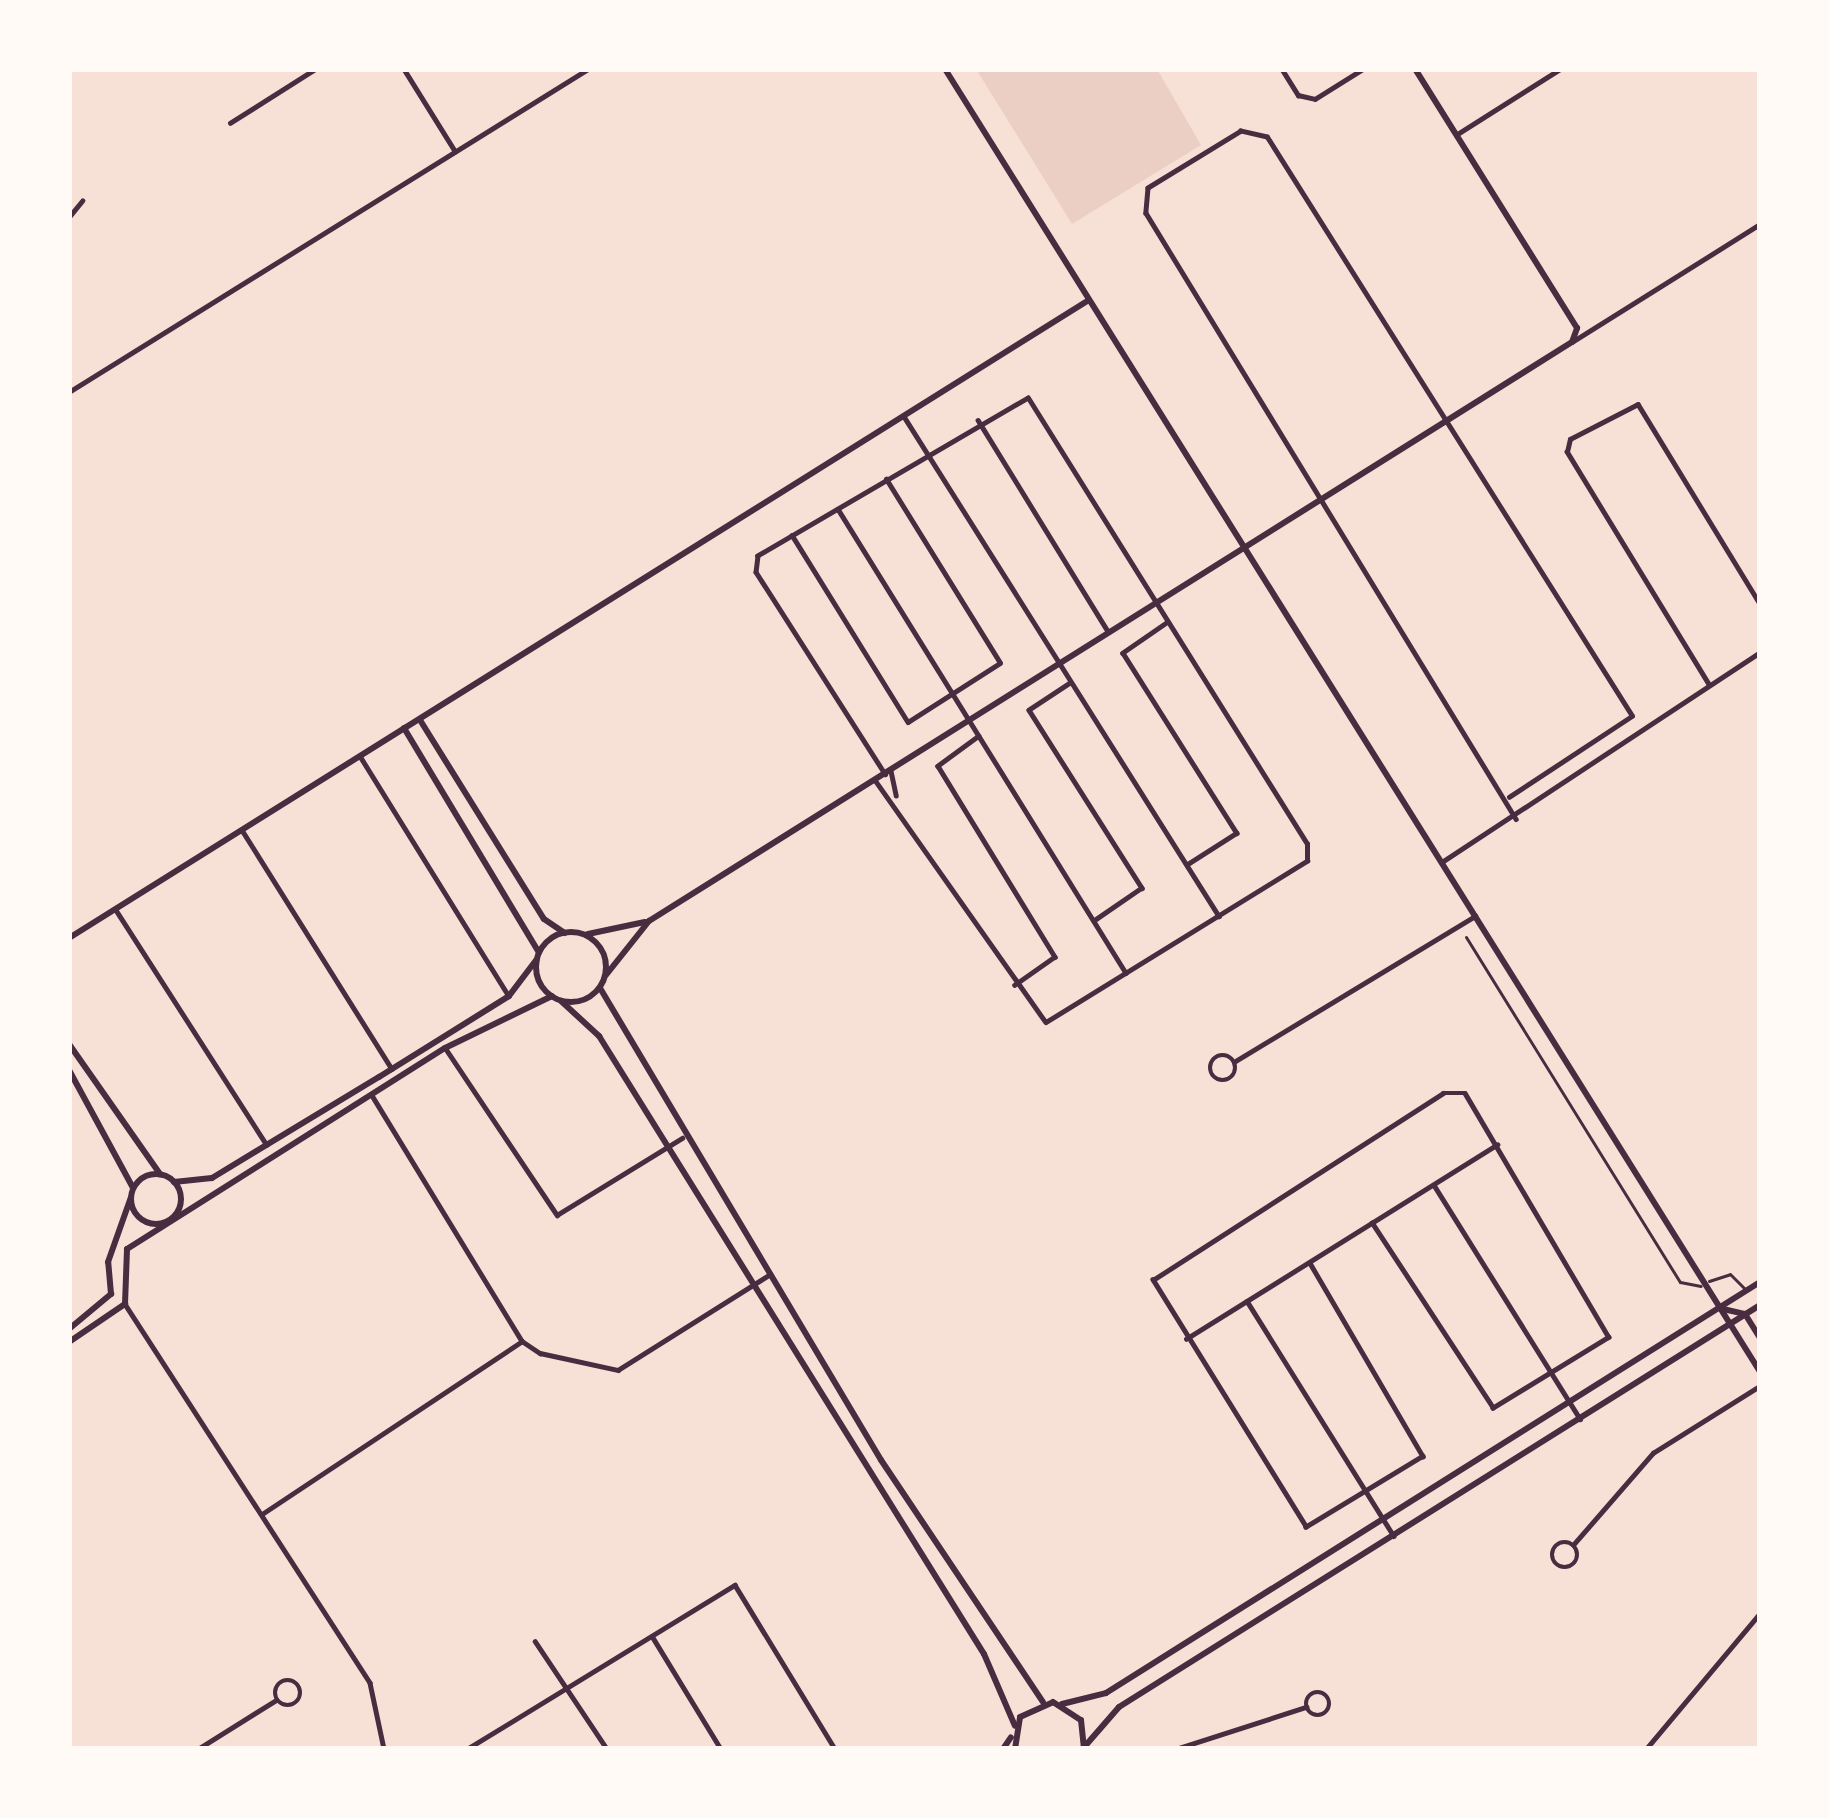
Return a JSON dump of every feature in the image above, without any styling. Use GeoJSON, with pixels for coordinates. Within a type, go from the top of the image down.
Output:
{"type":"FeatureCollection","features":[{"type":"Feature","properties":{"kind":"street"},"geometry":{"type":"LineString","coordinates":[[230,123],[315,69]]}},
{"type":"Feature","properties":{"kind":"street"},"geometry":{"type":"LineString","coordinates":[[404,69],[455,152]]}},
{"type":"Feature","properties":{"kind":"street"},"geometry":{"type":"LineString","coordinates":[[69,392],[588,69]]}},
{"type":"Feature","properties":{"kind":"street"},"geometry":{"type":"LineString","coordinates":[[945,69],[1760,1372]]}},
{"type":"Feature","properties":{"kind":"street"},"geometry":{"type":"LineString","coordinates":[[1282,69],[1298,95],[1316,99],[1363,69]]}},
{"type":"Feature","properties":{"kind":"street"},"geometry":{"type":"LineString","coordinates":[[1414,69],[1576,328],[1572,342]]}},
{"type":"Feature","properties":{"kind":"street"},"geometry":{"type":"LineString","coordinates":[[1456,135],[1560,69]]}},
{"type":"Feature","properties":{"kind":"street"},"geometry":{"type":"LineString","coordinates":[[1516,819],[1509,797],[1146,213],[1148,188],[1241,131],[1267,137],[1632,716],[1649,722]]}},
{"type":"Feature","properties":{"kind":"street"},"geometry":{"type":"LineString","coordinates":[[69,217],[82,201]]}},
{"type":"Feature","properties":{"kind":"street"},"geometry":{"type":"LineString","coordinates":[[561,1001],[600,988],[649,921],[1760,224]]}},
{"type":"Feature","properties":{"kind":"street"},"geometry":{"type":"LineString","coordinates":[[69,938],[1089,300]]}},
{"type":"Feature","properties":{"kind":"street"},"geometry":{"type":"LineString","coordinates":[[1028,398],[1307,844],[1306,861],[1046,1022],[1015,985],[896,795],[888,772],[756,572],[758,556],[926,452],[978,420],[1028,398]]}},
{"type":"Feature","properties":{"kind":"street"},"geometry":{"type":"LineString","coordinates":[[1709,685],[1567,452],[1570,439],[1638,404],[1760,604]]}},
{"type":"Feature","properties":{"kind":"street"},"geometry":{"type":"LineString","coordinates":[[903,416],[1219,916]]}},
{"type":"Feature","properties":{"kind":"street"},"geometry":{"type":"LineString","coordinates":[[978,420],[1107,630]]}},
{"type":"Feature","properties":{"kind":"street"},"geometry":{"type":"LineString","coordinates":[[792,535],[908,722],[953,694],[1000,663],[885,477]]}},
{"type":"Feature","properties":{"kind":"street"},"geometry":{"type":"LineString","coordinates":[[837,507],[1126,973]]}},
{"type":"Feature","properties":{"kind":"street"},"geometry":{"type":"LineString","coordinates":[[1168,622],[1123,653],[1237,833],[1187,866]]}},
{"type":"Feature","properties":{"kind":"street"},"geometry":{"type":"LineString","coordinates":[[1442,862],[1516,819],[1534,794],[1760,652]]}},
{"type":"Feature","properties":{"kind":"street"},"geometry":{"type":"LineString","coordinates":[[1071,682],[1029,710],[1142,888],[1094,922]]}},
{"type":"Feature","properties":{"kind":"street"},"geometry":{"type":"LineString","coordinates":[[1509,797],[1632,716]]}},
{"type":"Feature","properties":{"kind":"street"},"geometry":{"type":"LineString","coordinates":[[419,719],[544,919],[565,933],[581,934],[649,921]]}},
{"type":"Feature","properties":{"kind":"street"},"geometry":{"type":"LineString","coordinates":[[404,728],[538,956],[552,997],[598,1036],[984,1654],[1014,1730],[1015,1749]]}},
{"type":"Feature","properties":{"kind":"street"},"geometry":{"type":"LineString","coordinates":[[979,736],[938,766],[1055,957],[1015,985]]}},
{"type":"Feature","properties":{"kind":"street"},"geometry":{"type":"LineString","coordinates":[[359,755],[509,995]]}},
{"type":"Feature","properties":{"kind":"street"},"geometry":{"type":"LineString","coordinates":[[875,780],[896,795]]}},
{"type":"Feature","properties":{"kind":"street"},"geometry":{"type":"LineString","coordinates":[[242,830],[392,1069]]}},
{"type":"Feature","properties":{"kind":"street"},"geometry":{"type":"LineString","coordinates":[[116,910],[267,1145]]}},
{"type":"Feature","properties":{"kind":"street"},"geometry":{"type":"LineString","coordinates":[[1234,1062],[1215,1058],[1211,1073],[1228,1080],[1234,1062],[1475,916]]}},
{"type":"Feature","properties":{"kind":"street"},"geometry":{"type":"LineString","coordinates":[[69,1044],[160,1174],[174,1182],[200,1183],[509,995],[538,956],[565,933]]}},
{"type":"Feature","properties":{"kind":"street"},"geometry":{"type":"LineString","coordinates":[[581,934],[604,955],[605,976]]}},
{"type":"Feature","properties":{"kind":"street"},"geometry":{"type":"LineString","coordinates":[[1466,937],[1680,1282],[1702,1286]]}},
{"type":"Feature","properties":{"kind":"street"},"geometry":{"type":"LineString","coordinates":[[600,988],[682,1138],[767,1276],[1043,1702]]}},
{"type":"Feature","properties":{"kind":"street"},"geometry":{"type":"LineString","coordinates":[[384,1749],[370,1683],[125,1304],[128,1249],[446,1048],[552,997]]}},
{"type":"Feature","properties":{"kind":"street"},"geometry":{"type":"LineString","coordinates":[[446,1048],[550,1212],[568,1213],[682,1138]]}},
{"type":"Feature","properties":{"kind":"street"},"geometry":{"type":"LineString","coordinates":[[69,1070],[147,1222],[170,1220]]}},
{"type":"Feature","properties":{"kind":"street"},"geometry":{"type":"LineString","coordinates":[[1310,1263],[1421,1441],[1416,1463],[1318,1524],[1297,1521],[1156,1293],[1163,1269],[1443,1093],[1465,1093],[1608,1328],[1603,1346],[1506,1407],[1484,1403],[1372,1223]]}},
{"type":"Feature","properties":{"kind":"street"},"geometry":{"type":"LineString","coordinates":[[371,1095],[522,1341],[618,1370],[767,1276]]}},
{"type":"Feature","properties":{"kind":"street"},"geometry":{"type":"LineString","coordinates":[[1185,1340],[1497,1145]]}},
{"type":"Feature","properties":{"kind":"street"},"geometry":{"type":"LineString","coordinates":[[69,1329],[111,1294],[109,1262],[132,1194],[160,1174]]}},
{"type":"Feature","properties":{"kind":"street"},"geometry":{"type":"LineString","coordinates":[[170,1220],[181,1202],[174,1182]]}},
{"type":"Feature","properties":{"kind":"street"},"geometry":{"type":"LineString","coordinates":[[1434,1185],[1580,1419]]}},
{"type":"Feature","properties":{"kind":"street"},"geometry":{"type":"LineString","coordinates":[[1709,1281],[1730,1274],[1747,1292]]}},
{"type":"Feature","properties":{"kind":"street"},"geometry":{"type":"LineString","coordinates":[[1043,1702],[1062,1704],[1106,1693],[1760,1282]]}},
{"type":"Feature","properties":{"kind":"street"},"geometry":{"type":"LineString","coordinates":[[1247,1301],[1394,1536]]}},
{"type":"Feature","properties":{"kind":"street"},"geometry":{"type":"LineString","coordinates":[[69,1342],[125,1304]]}},
{"type":"Feature","properties":{"kind":"street"},"geometry":{"type":"LineString","coordinates":[[1720,1308],[1745,1314],[1760,1338]]}},
{"type":"Feature","properties":{"kind":"street"},"geometry":{"type":"LineString","coordinates":[[1085,1747],[1119,1707],[1759,1309]]}},
{"type":"Feature","properties":{"kind":"street"},"geometry":{"type":"LineString","coordinates":[[260,1515],[522,1341]]}},
{"type":"Feature","properties":{"kind":"street"},"geometry":{"type":"LineString","coordinates":[[1574,1544],[1576,1562],[1557,1565],[1555,1546],[1574,1544],[1653,1453],[1760,1386]]}},
{"type":"Feature","properties":{"kind":"street"},"geometry":{"type":"LineString","coordinates":[[466,1749],[735,1585],[835,1749]]}},
{"type":"Feature","properties":{"kind":"street"},"geometry":{"type":"LineString","coordinates":[[1646,1749],[1760,1613]]}},
{"type":"Feature","properties":{"kind":"street"},"geometry":{"type":"LineString","coordinates":[[652,1636],[721,1749]]}},
{"type":"Feature","properties":{"kind":"street"},"geometry":{"type":"LineString","coordinates":[[535,1641],[607,1749]]}},
{"type":"Feature","properties":{"kind":"street"},"geometry":{"type":"LineString","coordinates":[[198,1749],[276,1700],[295,1704],[299,1685],[280,1682],[276,1700]]}},
{"type":"Feature","properties":{"kind":"street"},"geometry":{"type":"LineString","coordinates":[[1176,1749],[1306,1707],[1314,1692],[1330,1701],[1320,1716],[1306,1707]]}},
{"type":"Feature","properties":{"kind":"street"},"geometry":{"type":"LineString","coordinates":[[1004,1749],[1014,1730],[1043,1702]]}},
{"type":"Feature","properties":{"kind":"street"},"geometry":{"type":"LineString","coordinates":[[1062,1704],[1081,1720],[1085,1747]]}},
{"type":"Feature","properties":{"kind":"street"},"geometry":{"type":"LineString","coordinates":[[487,1736],[495,1749]]}},
{"type":"Feature","properties":{"kind":"shaded area"},"geometry":{"type":"Polygon","coordinates":[[[976,69],[1157,69],[1201,145],[1072,224],[976,69]]]}}]}
